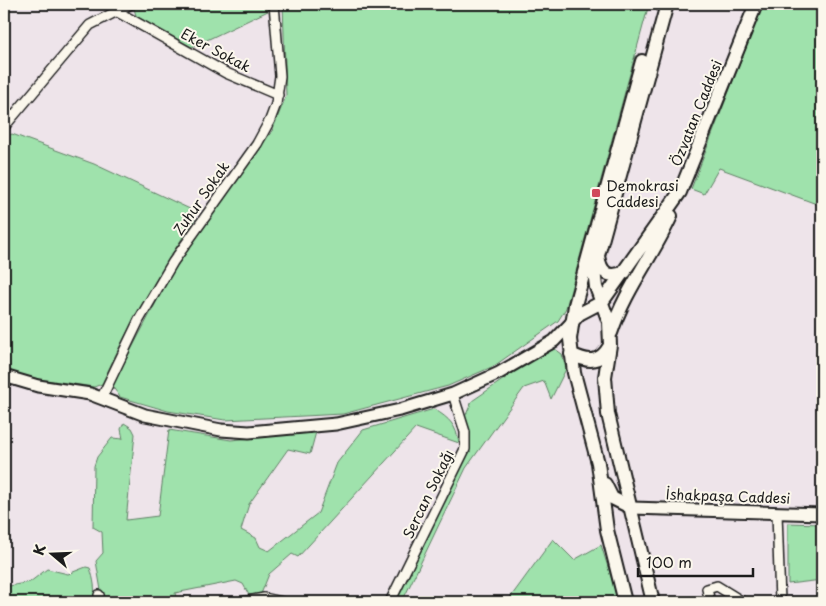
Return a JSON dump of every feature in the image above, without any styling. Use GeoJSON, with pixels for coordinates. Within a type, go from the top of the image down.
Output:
{"type":"FeatureCollection","features":[{"type":"Feature","properties":{"kind":"main road"},"geometry":{"type":"LineString","coordinates":[[571,354],[572,322],[593,235],[658,4]]}},
{"type":"Feature","properties":{"kind":"main road"},"geometry":{"type":"LineString","coordinates":[[653,602],[607,406],[605,377],[610,341],[609,322],[596,287],[594,276],[598,254],[667,4]]}},
{"type":"Feature","properties":{"kind":"main road","name":"Özvatan Caddesi"},"geometry":{"type":"LineString","coordinates":[[602,302],[680,192],[756,4]]}},
{"type":"Feature","properties":{"kind":"main road"},"geometry":{"type":"LineString","coordinates":[[571,354],[582,359],[597,360],[604,356],[622,302],[664,232],[680,192]]}},
{"type":"Feature","properties":{"kind":"main road"},"geometry":{"type":"LineString","coordinates":[[598,254],[600,267],[606,274],[613,276],[625,272]]}},
{"type":"Feature","properties":{"kind":"main road"},"geometry":{"type":"LineString","coordinates":[[4,376],[38,386],[102,397],[145,415],[221,430],[249,432],[336,424],[400,410],[453,394],[499,373],[554,341],[579,314],[602,302]]}},
{"type":"Feature","properties":{"kind":"main road"},"geometry":{"type":"LineString","coordinates":[[588,310],[602,315],[609,322]]}},
{"type":"Feature","properties":{"kind":"main road"},"geometry":{"type":"LineString","coordinates":[[554,341],[562,342],[569,348],[598,463],[609,494],[632,508]]}},
{"type":"Feature","properties":{"kind":"main road"},"geometry":{"type":"LineString","coordinates":[[598,463],[610,545],[625,602]]}},
{"type":"Feature","properties":{"kind":"main road","name":"İshakpaşa Caddesi"},"geometry":{"type":"LineString","coordinates":[[632,508],[822,514]]}},
{"type":"Feature","properties":{"kind":"street"},"geometry":{"type":"LineString","coordinates":[[4,127],[90,25],[131,4]]}},
{"type":"Feature","properties":{"kind":"street","name":"Zuhur Sokak"},"geometry":{"type":"LineString","coordinates":[[102,397],[131,336],[173,262],[264,132],[278,95],[280,76],[274,4]]}},
{"type":"Feature","properties":{"kind":"street","name":"Eker Sokak"},"geometry":{"type":"LineString","coordinates":[[116,11],[231,75],[278,95]]}},
{"type":"Feature","properties":{"kind":"street","name":"Sercan Sokağı"},"geometry":{"type":"LineString","coordinates":[[390,602],[466,449],[465,432],[453,394]]}},
{"type":"Feature","properties":{"kind":"street"},"geometry":{"type":"LineString","coordinates":[[777,513],[780,602]]}},
{"type":"Feature","properties":{"kind":"street"},"geometry":{"type":"LineString","coordinates":[[710,602],[707,589],[717,586],[743,602]]}},
{"type":"Feature","properties":{"kind":"street"},"geometry":{"type":"LineString","coordinates":[[242,602],[264,598],[282,602]]}},
{"type":"Feature","properties":{"kind":"green space"},"geometry":{"type":"Polygon","coordinates":[[[144,4],[268,4],[268,11],[192,47],[136,16],[134,8],[144,4]]]}},
{"type":"Feature","properties":{"kind":"green space"},"geometry":{"type":"Polygon","coordinates":[[[283,4],[649,4],[566,308],[558,321],[494,366],[448,386],[343,414],[225,420],[168,411],[120,397],[112,386],[171,274],[272,131],[286,96],[283,4]]]}},
{"type":"Feature","properties":{"kind":"green space"},"geometry":{"type":"Polygon","coordinates":[[[763,4],[822,4],[822,206],[719,168],[704,194],[691,189],[763,4]]]}},
{"type":"Feature","properties":{"kind":"green space"},"geometry":{"type":"Polygon","coordinates":[[[12,134],[94,164],[192,210],[195,219],[145,300],[122,341],[102,384],[94,387],[26,377],[4,370],[4,137],[12,134]]]}},
{"type":"Feature","properties":{"kind":"green space"},"geometry":{"type":"Polygon","coordinates":[[[555,349],[562,354],[566,369],[551,399],[544,381],[524,388],[466,468],[402,602],[394,602],[469,434],[465,417],[472,401],[539,355],[555,349]]]}},
{"type":"Feature","properties":{"kind":"green space"},"geometry":{"type":"Polygon","coordinates":[[[434,409],[451,423],[459,443],[416,428],[298,557],[292,554],[269,574],[261,594],[249,595],[243,584],[236,581],[175,593],[177,602],[103,602],[96,561],[103,553],[102,532],[93,527],[94,466],[97,457],[112,438],[123,439],[121,429],[124,423],[132,428],[135,434],[126,520],[158,516],[169,430],[231,440],[316,432],[310,454],[288,449],[249,504],[241,530],[256,538],[260,547],[269,551],[318,513],[337,463],[363,430],[434,409]]]}},
{"type":"Feature","properties":{"kind":"green space"},"geometry":{"type":"Polygon","coordinates":[[[788,523],[822,524],[822,580],[788,584],[788,523]]]}},
{"type":"Feature","properties":{"kind":"green space"},"geometry":{"type":"Polygon","coordinates":[[[553,539],[574,560],[601,545],[619,602],[507,602],[553,539]]]}},
{"type":"Feature","properties":{"kind":"green space"},"geometry":{"type":"Polygon","coordinates":[[[86,567],[90,568],[93,581],[93,602],[58,598],[47,602],[4,602],[4,587],[30,582],[47,569],[68,574],[86,567]]]}},
{"type":"Feature","properties":{"kind":"place","name":"Demokrasi Caddesi"},"geometry":{"type":"Point","coordinates":[596,193]}}]}
